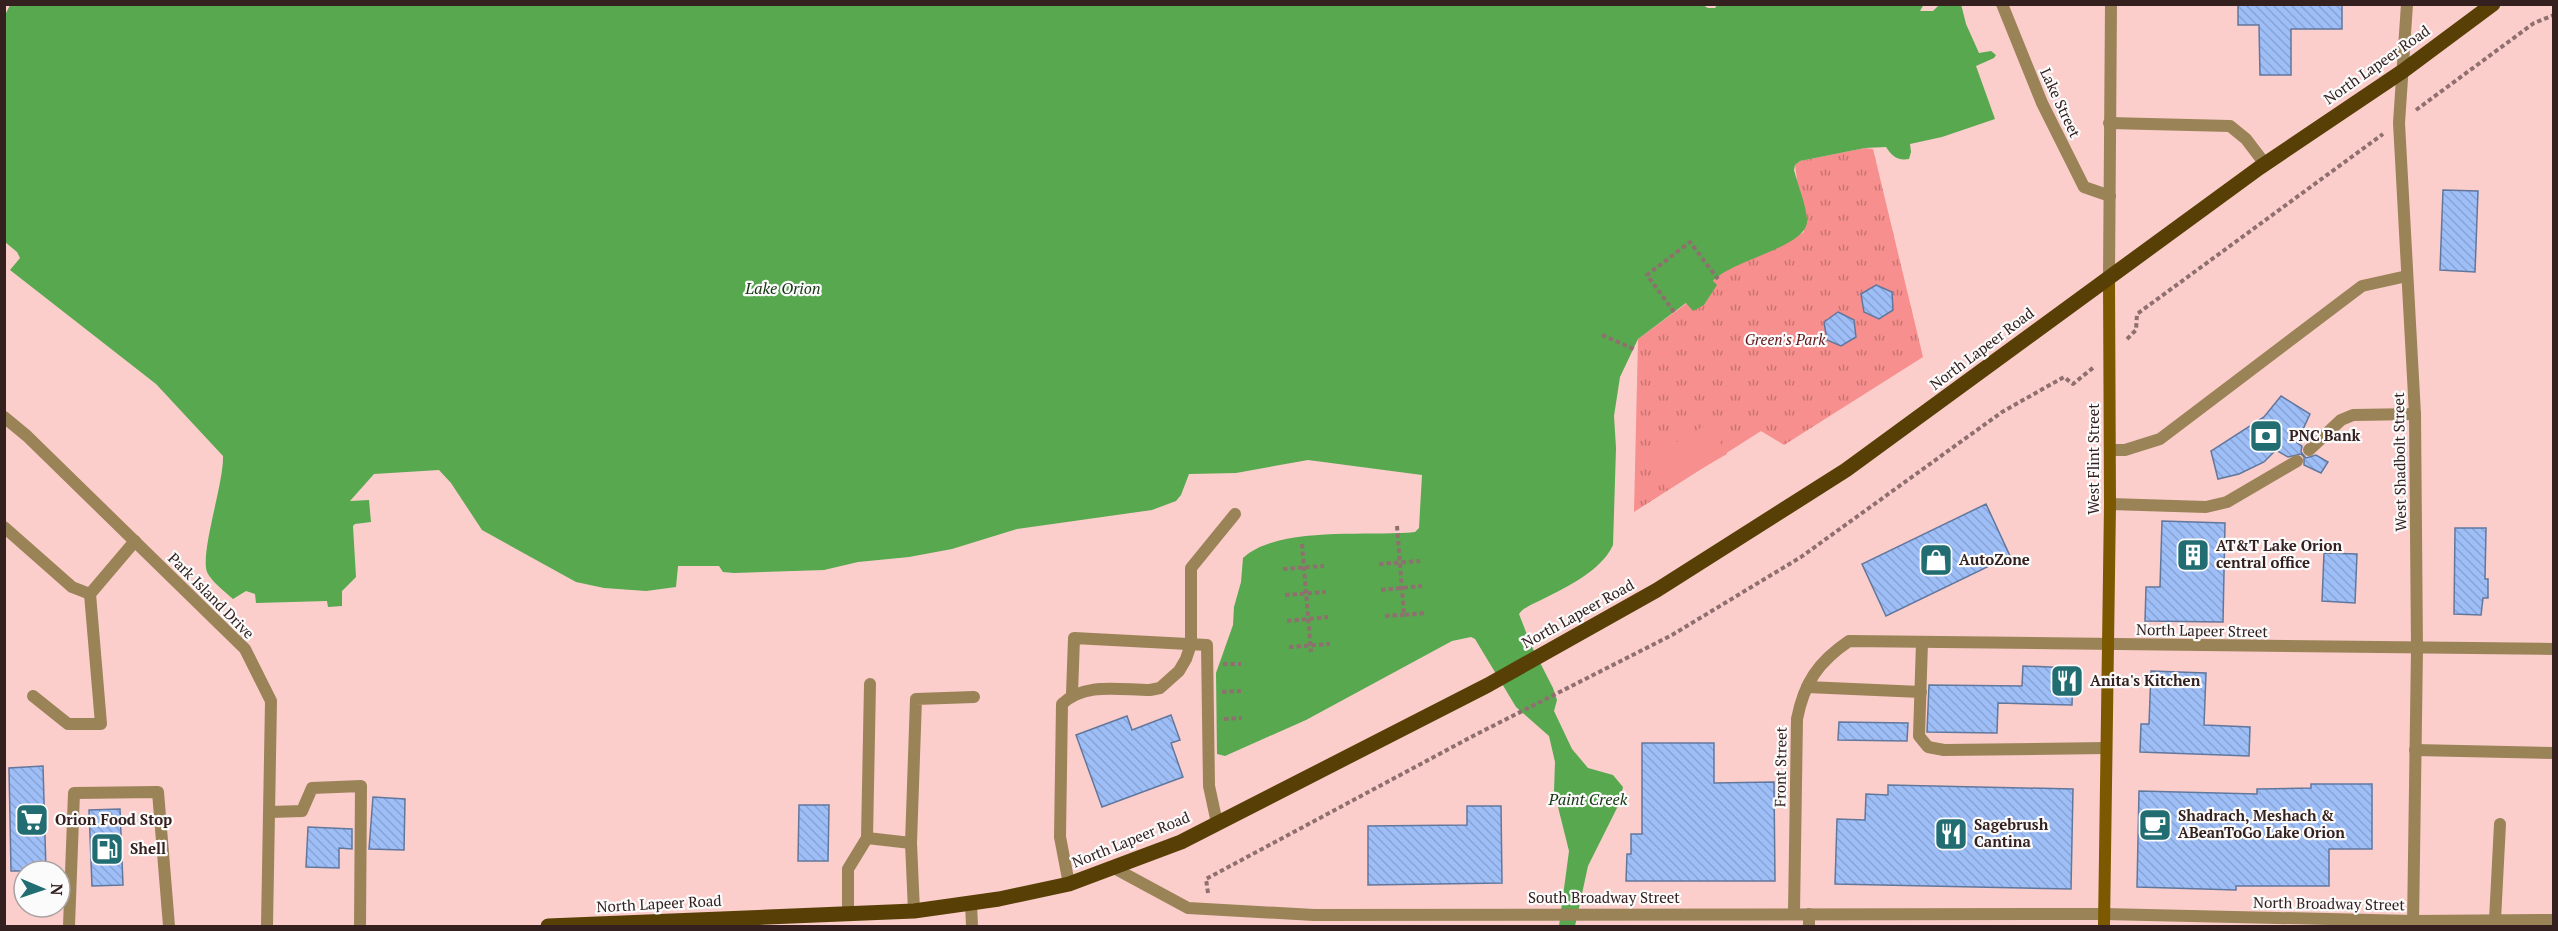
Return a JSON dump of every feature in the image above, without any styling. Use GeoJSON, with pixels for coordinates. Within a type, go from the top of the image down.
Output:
{"type":"FeatureCollection","features":[{"type":"Feature","properties":{"kind":"main road","name":"North Lapeer Road"},"geometry":{"type":"LineString","coordinates":[[548,927],[747,922],[914,911],[971,903],[1070,884],[1181,842],[1488,685],[1657,590],[1846,470],[2265,164],[2403,71],[2493,4]]}},
{"type":"Feature","properties":{"kind":"main road","name":"West Flint Street"},"geometry":{"type":"LineString","coordinates":[[2104,920],[2110,504],[2109,278]]}},
{"type":"Feature","properties":{"kind":"street","name":"Lake Street"},"geometry":{"type":"LineString","coordinates":[[2002,4],[2042,103],[2084,187],[2110,196]]}},
{"type":"Feature","properties":{"kind":"street","name":"West Flint Street"},"geometry":{"type":"LineString","coordinates":[[2109,278],[2111,4]]}},
{"type":"Feature","properties":{"kind":"street","name":"West Shadbolt Street"},"geometry":{"type":"LineString","coordinates":[[2407,4],[2399,123],[2415,414],[2417,649],[2413,924]]}},
{"type":"Feature","properties":{"kind":"street"},"geometry":{"type":"LineString","coordinates":[[2109,123],[2230,126],[2246,139],[2265,164]]}},
{"type":"Feature","properties":{"kind":"street"},"geometry":{"type":"LineString","coordinates":[[2110,450],[2125,450],[2160,439],[2362,286],[2407,276]]}},
{"type":"Feature","properties":{"kind":"street"},"geometry":{"type":"LineString","coordinates":[[2308,450],[2341,420],[2353,415],[2415,414]]}},
{"type":"Feature","properties":{"kind":"street","name":"Park Island Drive"},"geometry":{"type":"LineString","coordinates":[[4,417],[27,436],[244,648],[271,701],[267,927]]}},
{"type":"Feature","properties":{"kind":"street"},"geometry":{"type":"LineString","coordinates":[[2110,504],[2206,507],[2227,502],[2297,461]]}},
{"type":"Feature","properties":{"kind":"street"},"geometry":{"type":"LineString","coordinates":[[1070,884],[1060,837],[1062,704],[1072,694],[1086,689],[1150,690],[1160,688],[1179,671],[1191,644],[1191,568],[1235,514]]}},
{"type":"Feature","properties":{"kind":"street"},"geometry":{"type":"LineString","coordinates":[[4,527],[72,587],[90,594]]}},
{"type":"Feature","properties":{"kind":"street"},"geometry":{"type":"LineString","coordinates":[[33,696],[68,724],[101,724],[90,594],[135,541]]}},
{"type":"Feature","properties":{"kind":"street"},"geometry":{"type":"LineString","coordinates":[[1072,694],[1074,638],[1207,645],[1209,786],[1217,823]]}},
{"type":"Feature","properties":{"kind":"street","name":"North Lapeer Street"},"geometry":{"type":"LineString","coordinates":[[1849,641],[2553,649]]}},
{"type":"Feature","properties":{"kind":"street","name":"Front Street"},"geometry":{"type":"LineString","coordinates":[[1794,913],[1797,719],[1802,696],[1814,674],[1832,653],[1849,641]]}},
{"type":"Feature","properties":{"kind":"street"},"geometry":{"type":"LineString","coordinates":[[1922,642],[1919,736],[1928,747],[1944,750],[2106,748]]}},
{"type":"Feature","properties":{"kind":"street"},"geometry":{"type":"LineString","coordinates":[[849,914],[848,869],[867,838],[870,684]]}},
{"type":"Feature","properties":{"kind":"street"},"geometry":{"type":"LineString","coordinates":[[1807,687],[1920,692]]}},
{"type":"Feature","properties":{"kind":"street"},"geometry":{"type":"LineString","coordinates":[[914,911],[911,843],[916,699],[974,697]]}},
{"type":"Feature","properties":{"kind":"street"},"geometry":{"type":"LineString","coordinates":[[2415,750],[2553,753]]}},
{"type":"Feature","properties":{"kind":"street"},"geometry":{"type":"LineString","coordinates":[[270,812],[302,812],[312,788],[361,786],[360,927]]}},
{"type":"Feature","properties":{"kind":"street"},"geometry":{"type":"LineString","coordinates":[[69,927],[74,793],[158,792],[169,927]]}},
{"type":"Feature","properties":{"kind":"street"},"geometry":{"type":"LineString","coordinates":[[2495,920],[2499,824]]}},
{"type":"Feature","properties":{"kind":"street"},"geometry":{"type":"LineString","coordinates":[[867,838],[911,843]]}},
{"type":"Feature","properties":{"kind":"street","name":"South Broadway Street"},"geometry":{"type":"LineString","coordinates":[[1114,868],[1188,908],[1314,915],[1794,913],[2104,920]]}},
{"type":"Feature","properties":{"kind":"street"},"geometry":{"type":"LineString","coordinates":[[971,903],[972,927]]}},
{"type":"Feature","properties":{"kind":"street"},"geometry":{"type":"LineString","coordinates":[[1809,914],[1809,927]]}},
{"type":"Feature","properties":{"kind":"street","name":"North Broadway Street"},"geometry":{"type":"LineString","coordinates":[[2104,920],[2413,924],[2553,920]]}},
{"type":"Feature","properties":{"kind":"path"},"geometry":{"type":"LineString","coordinates":[[1210,909],[1206,879],[1560,691],[1672,635],[1801,557],[2002,412],[2064,377],[2073,384],[2136,330],[2137,314],[2534,23],[2553,15]]}},
{"type":"Feature","properties":{"kind":"path"},"geometry":{"type":"LineString","coordinates":[[1674,312],[1647,275],[1690,242],[1718,279]]}},
{"type":"Feature","properties":{"kind":"path"},"geometry":{"type":"LineString","coordinates":[[1602,336],[1634,349]]}},
{"type":"Feature","properties":{"kind":"path"},"geometry":{"type":"LineString","coordinates":[[1397,526],[1404,615]]}},
{"type":"Feature","properties":{"kind":"path"},"geometry":{"type":"LineString","coordinates":[[1302,544],[1311,652]]}},
{"type":"Feature","properties":{"kind":"path"},"geometry":{"type":"LineString","coordinates":[[1379,564],[1419,561]]}},
{"type":"Feature","properties":{"kind":"path"},"geometry":{"type":"LineString","coordinates":[[1283,569],[1324,566]]}},
{"type":"Feature","properties":{"kind":"path"},"geometry":{"type":"LineString","coordinates":[[1381,590],[1422,586]]}},
{"type":"Feature","properties":{"kind":"path"},"geometry":{"type":"LineString","coordinates":[[1285,595],[1326,592]]}},
{"type":"Feature","properties":{"kind":"path"},"geometry":{"type":"LineString","coordinates":[[1385,616],[1424,613]]}},
{"type":"Feature","properties":{"kind":"path"},"geometry":{"type":"LineString","coordinates":[[1287,621],[1328,617]]}},
{"type":"Feature","properties":{"kind":"path"},"geometry":{"type":"LineString","coordinates":[[1289,647],[1330,644]]}},
{"type":"Feature","properties":{"kind":"path"},"geometry":{"type":"LineString","coordinates":[[1221,692],[1241,691]]}},
{"type":"Feature","properties":{"kind":"green space","name":"Green's Park"},"geometry":{"type":"Polygon","coordinates":[[[1865,148],[1873,149],[1923,357],[1784,445],[1761,431],[1634,512],[1638,339],[1687,303],[1704,305],[1716,286],[1713,281],[1722,273],[1804,232],[1795,165],[1800,161],[1865,148]]]}},
{"type":"Feature","properties":{"kind":"green space"},"geometry":{"type":"Polygon","coordinates":[[[1709,423],[1727,454],[1666,489],[1649,458],[1709,423]]]}},
{"type":"Feature","properties":{"kind":"water","name":"Lake Orion"},"geometry":{"type":"Polygon","coordinates":[[[1701,4],[1708,8],[1715,8],[1718,4],[1924,4],[1920,11],[1933,11],[1939,5],[1961,4],[1966,24],[1979,53],[1991,51],[1996,55],[1976,66],[1995,119],[1942,137],[1910,144],[1909,159],[1895,157],[1886,147],[1865,148],[1800,161],[1795,165],[1794,170],[1804,201],[1807,220],[1804,229],[1796,238],[1723,273],[1713,281],[1717,285],[1704,305],[1693,311],[1686,303],[1638,339],[1620,377],[1614,416],[1616,448],[1613,545],[1601,562],[1583,577],[1527,607],[1519,614],[1531,645],[1553,688],[1557,700],[1554,711],[1572,749],[1588,768],[1613,775],[1623,787],[1619,804],[1588,866],[1575,926],[1559,926],[1569,851],[1554,791],[1555,762],[1549,736],[1516,707],[1475,639],[1471,637],[1452,641],[1306,720],[1225,756],[1217,754],[1216,673],[1233,625],[1243,558],[1259,548],[1301,537],[1325,534],[1415,532],[1419,528],[1422,475],[1308,460],[1236,473],[1189,474],[1181,495],[1176,501],[1152,510],[1017,529],[952,549],[909,557],[858,562],[824,570],[734,573],[723,572],[719,566],[678,566],[676,587],[646,591],[604,588],[576,582],[482,530],[451,483],[439,470],[374,474],[350,501],[369,500],[371,522],[353,526],[356,577],[342,591],[342,606],[328,607],[327,601],[256,603],[255,594],[246,591],[233,599],[215,583],[207,572],[209,534],[220,483],[223,456],[156,384],[10,270],[20,258],[17,252],[5,242],[4,17],[10,5],[1701,4]]]}},
{"type":"Feature","properties":{"kind":"building"},"geometry":{"type":"Polygon","coordinates":[[[2238,4],[2342,4],[2342,29],[2291,29],[2291,75],[2260,75],[2259,25],[2238,25],[2238,4]]]}},
{"type":"Feature","properties":{"kind":"building"},"geometry":{"type":"Polygon","coordinates":[[[2443,190],[2478,191],[2475,272],[2440,270],[2443,190]]]}},
{"type":"Feature","properties":{"kind":"building"},"geometry":{"type":"Polygon","coordinates":[[[1876,285],[1892,292],[1893,310],[1879,319],[1864,312],[1861,294],[1876,285]]]}},
{"type":"Feature","properties":{"kind":"building"},"geometry":{"type":"Polygon","coordinates":[[[1838,312],[1854,320],[1856,337],[1841,346],[1827,340],[1824,322],[1838,312]]]}},
{"type":"Feature","properties":{"kind":"building","name":"PNC Bank"},"geometry":{"type":"Polygon","coordinates":[[[2281,396],[2310,414],[2304,427],[2293,440],[2302,446],[2301,452],[2306,458],[2316,455],[2328,462],[2321,473],[2304,465],[2304,457],[2301,454],[2288,457],[2276,450],[2264,462],[2239,474],[2218,479],[2211,451],[2264,417],[2281,396]]]}},
{"type":"Feature","properties":{"kind":"building","name":"AutoZone"},"geometry":{"type":"Polygon","coordinates":[[[1986,504],[2010,556],[1886,616],[1862,564],[1986,504]]]}},
{"type":"Feature","properties":{"kind":"building","name":"AT&T Lake Orion central office"},"geometry":{"type":"Polygon","coordinates":[[[2162,521],[2225,523],[2223,622],[2145,621],[2146,587],[2160,587],[2162,521]]]}},
{"type":"Feature","properties":{"kind":"building"},"geometry":{"type":"Polygon","coordinates":[[[2455,528],[2486,528],[2485,579],[2488,579],[2488,598],[2483,598],[2481,615],[2454,614],[2455,528]]]}},
{"type":"Feature","properties":{"kind":"building"},"geometry":{"type":"Polygon","coordinates":[[[2324,553],[2357,554],[2355,603],[2322,601],[2324,553]]]}},
{"type":"Feature","properties":{"kind":"building"},"geometry":{"type":"Polygon","coordinates":[[[2023,666],[2073,668],[2072,705],[1998,703],[1997,733],[1927,732],[1929,685],[2022,686],[2023,666]]]}},
{"type":"Feature","properties":{"kind":"building"},"geometry":{"type":"Polygon","coordinates":[[[2151,671],[2206,673],[2204,725],[2250,727],[2249,756],[2140,752],[2141,724],[2149,724],[2151,671]]]}},
{"type":"Feature","properties":{"kind":"building"},"geometry":{"type":"Polygon","coordinates":[[[1171,715],[1180,740],[1171,743],[1183,777],[1102,807],[1076,735],[1127,716],[1132,730],[1171,715]]]}},
{"type":"Feature","properties":{"kind":"building"},"geometry":{"type":"Polygon","coordinates":[[[1839,722],[1908,723],[1907,741],[1838,740],[1839,722]]]}},
{"type":"Feature","properties":{"kind":"building"},"geometry":{"type":"Polygon","coordinates":[[[1642,743],[1714,743],[1714,783],[1774,782],[1775,881],[1626,881],[1627,854],[1631,854],[1631,834],[1642,834],[1642,743]]]}},
{"type":"Feature","properties":{"kind":"building"},"geometry":{"type":"Polygon","coordinates":[[[43,766],[46,859],[12,859],[12,871],[11,871],[9,768],[43,766]]]}},
{"type":"Feature","properties":{"kind":"building"},"geometry":{"type":"Polygon","coordinates":[[[2311,784],[2372,784],[2372,849],[2329,849],[2329,886],[2236,886],[2236,890],[2137,887],[2139,791],[2257,794],[2257,789],[2311,788],[2311,784]]]}},
{"type":"Feature","properties":{"kind":"building"},"geometry":{"type":"Polygon","coordinates":[[[1888,785],[2073,789],[2071,889],[1835,884],[1837,819],[1865,820],[1866,794],[1888,795],[1888,785]]]}},
{"type":"Feature","properties":{"kind":"building"},"geometry":{"type":"Polygon","coordinates":[[[373,797],[405,799],[404,850],[369,849],[373,797]]]}},
{"type":"Feature","properties":{"kind":"building"},"geometry":{"type":"Polygon","coordinates":[[[799,805],[829,805],[828,861],[798,861],[799,805]]]}},
{"type":"Feature","properties":{"kind":"building"},"geometry":{"type":"Polygon","coordinates":[[[1467,806],[1501,806],[1502,883],[1368,885],[1368,826],[1467,825],[1467,806]]]}},
{"type":"Feature","properties":{"kind":"building"},"geometry":{"type":"Polygon","coordinates":[[[120,809],[123,885],[92,886],[89,810],[120,809]]]}},
{"type":"Feature","properties":{"kind":"building"},"geometry":{"type":"Polygon","coordinates":[[[308,827],[352,829],[352,849],[339,848],[339,868],[306,867],[308,827]]]}},
{"type":"Feature","properties":{"kind":"place","name":"PNC Bank"},"geometry":{"type":"Point","coordinates":[2266,436]}},
{"type":"Feature","properties":{"kind":"place","name":"AT&T Lake Orion central office"},"geometry":{"type":"Point","coordinates":[2193,555]}},
{"type":"Feature","properties":{"kind":"place","name":"AutoZone"},"geometry":{"type":"Point","coordinates":[1936,560]}},
{"type":"Feature","properties":{"kind":"place","name":"Anita's Kitchen"},"geometry":{"type":"Point","coordinates":[2067,681]}},
{"type":"Feature","properties":{"kind":"place","name":"Orion Food Stop"},"geometry":{"type":"Point","coordinates":[32,820]}},
{"type":"Feature","properties":{"kind":"place","name":"Shadrach, Meshach & ABeanToGo Lake Orion"},"geometry":{"type":"Point","coordinates":[2155,825]}},
{"type":"Feature","properties":{"kind":"place","name":"Sagebrush Cantina"},"geometry":{"type":"Point","coordinates":[1951,834]}},
{"type":"Feature","properties":{"kind":"place","name":"Shell"},"geometry":{"type":"Point","coordinates":[107,849]}},
{"type":"Feature","properties":{"kind":"water label","name":"Paint Creek"},"geometry":{"type":"Point","coordinates":[1588,799]}}]}
